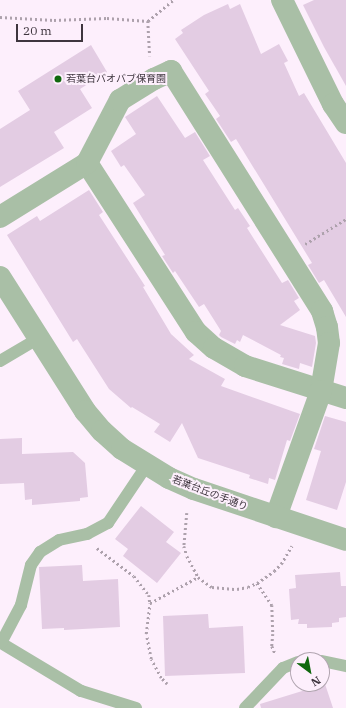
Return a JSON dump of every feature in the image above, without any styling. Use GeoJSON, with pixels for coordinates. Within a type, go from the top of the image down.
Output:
{"type":"FeatureCollection","features":[{"type":"Feature","properties":{"kind":"street"},"geometry":{"type":"LineString","coordinates":[[282,0],[333,104],[346,123]]}},
{"type":"Feature","properties":{"kind":"street"},"geometry":{"type":"LineString","coordinates":[[0,217],[87,163],[120,100],[154,79],[171,71],[322,311],[327,327],[330,344],[321,391],[276,517]]}},
{"type":"Feature","properties":{"kind":"street"},"geometry":{"type":"LineString","coordinates":[[87,163],[196,332],[214,348],[245,366],[346,398]]}},
{"type":"Feature","properties":{"kind":"street","name":"若葉台丘の手通り"},"geometry":{"type":"LineString","coordinates":[[0,277],[85,411],[102,431],[122,449],[147,465],[194,489],[346,540]]}},
{"type":"Feature","properties":{"kind":"lane"},"geometry":{"type":"LineString","coordinates":[[0,362],[39,338]]}},
{"type":"Feature","properties":{"kind":"lane"},"geometry":{"type":"LineString","coordinates":[[136,708],[81,691],[1,643],[21,604],[31,565],[40,552],[59,540],[87,534],[108,523],[147,465]]}},
{"type":"Feature","properties":{"kind":"lane"},"geometry":{"type":"LineString","coordinates":[[330,663],[346,666]]}},
{"type":"Feature","properties":{"kind":"lane"},"geometry":{"type":"LineString","coordinates":[[245,708],[283,668],[290,665]]}},
{"type":"Feature","properties":{"kind":"path"},"geometry":{"type":"LineString","coordinates":[[0,17],[54,20],[107,18],[148,21],[173,0]]}},
{"type":"Feature","properties":{"kind":"path"},"geometry":{"type":"LineString","coordinates":[[148,21],[154,79]]}},
{"type":"Feature","properties":{"kind":"path"},"geometry":{"type":"LineString","coordinates":[[287,254],[346,219]]}},
{"type":"Feature","properties":{"kind":"path"},"geometry":{"type":"LineString","coordinates":[[187,513],[184,546],[193,570],[198,577],[212,587],[219,589],[242,588],[257,583],[274,572],[282,564],[292,546]]}},
{"type":"Feature","properties":{"kind":"path"},"geometry":{"type":"LineString","coordinates":[[87,534],[97,548],[107,557],[117,562],[134,576],[149,595],[150,603],[146,624],[151,659],[161,678],[167,684]]}},
{"type":"Feature","properties":{"kind":"path"},"geometry":{"type":"LineString","coordinates":[[150,603],[198,577]]}},
{"type":"Feature","properties":{"kind":"path"},"geometry":{"type":"LineString","coordinates":[[257,583],[272,605],[272,646],[283,668]]}},
{"type":"Feature","properties":{"kind":"building"},"geometry":{"type":"Polygon","coordinates":[[[314,0],[346,0],[346,86],[303,5],[314,0]]]}},
{"type":"Feature","properties":{"kind":"building"},"geometry":{"type":"Polygon","coordinates":[[[228,4],[230,9],[240,4],[261,54],[279,44],[288,61],[284,63],[299,96],[304,93],[346,163],[346,317],[324,280],[319,283],[308,265],[312,263],[236,139],[231,142],[216,119],[220,116],[205,94],[209,91],[175,39],[183,33],[181,30],[204,15],[228,4]]]}},
{"type":"Feature","properties":{"kind":"building"},"geometry":{"type":"Polygon","coordinates":[[[91,45],[107,72],[80,89],[92,108],[54,132],[64,148],[0,187],[0,129],[30,110],[18,91],[91,45]]]}},
{"type":"Feature","properties":{"kind":"building"},"geometry":{"type":"Polygon","coordinates":[[[157,96],[185,138],[195,132],[210,156],[203,160],[235,210],[238,208],[250,226],[247,228],[282,283],[288,280],[299,298],[294,301],[300,310],[280,325],[315,336],[316,343],[312,367],[300,363],[299,369],[282,364],[284,358],[280,357],[281,355],[243,335],[240,342],[237,340],[235,344],[221,337],[219,335],[221,331],[204,304],[199,307],[175,271],[173,273],[162,256],[165,255],[133,203],[145,195],[124,165],[121,167],[111,151],[136,134],[125,117],[157,96]]]}},
{"type":"Feature","properties":{"kind":"building"},"geometry":{"type":"Polygon","coordinates":[[[89,190],[103,212],[99,215],[145,286],[143,287],[171,334],[194,355],[189,359],[225,379],[221,386],[300,414],[290,441],[287,440],[275,480],[269,478],[268,484],[249,478],[250,475],[198,458],[182,423],[170,442],[154,432],[160,424],[132,407],[131,408],[109,389],[77,339],[73,342],[7,235],[37,216],[40,221],[89,190]]]}},
{"type":"Feature","properties":{"kind":"building"},"geometry":{"type":"Polygon","coordinates":[[[325,416],[346,422],[346,482],[337,510],[306,500],[321,451],[314,449],[325,416]]]}},
{"type":"Feature","properties":{"kind":"building"},"geometry":{"type":"Polygon","coordinates":[[[22,438],[22,454],[73,452],[85,463],[88,497],[80,498],[80,501],[32,505],[32,499],[25,500],[24,483],[0,484],[0,439],[22,438]]]}},
{"type":"Feature","properties":{"kind":"building"},"geometry":{"type":"Polygon","coordinates":[[[141,506],[174,532],[166,542],[181,553],[157,583],[123,556],[128,549],[115,539],[141,506]]]}},
{"type":"Feature","properties":{"kind":"building"},"geometry":{"type":"Polygon","coordinates":[[[82,565],[83,581],[118,579],[120,627],[64,630],[64,628],[42,629],[39,567],[82,565]]]}},
{"type":"Feature","properties":{"kind":"building"},"geometry":{"type":"Polygon","coordinates":[[[340,572],[341,586],[346,586],[346,617],[339,618],[339,622],[332,623],[332,627],[307,628],[307,624],[298,624],[299,619],[291,620],[289,589],[296,588],[295,575],[340,572]]]}},
{"type":"Feature","properties":{"kind":"building"},"geometry":{"type":"Polygon","coordinates":[[[208,614],[209,628],[243,626],[245,673],[165,676],[163,616],[208,614]]]}},
{"type":"Feature","properties":{"kind":"building"},"geometry":{"type":"Polygon","coordinates":[[[299,692],[328,692],[333,708],[261,708],[260,704],[299,692]]]}},
{"type":"Feature","properties":{"kind":"place","name":"若葉台バオバブ保育園"},"geometry":{"type":"Point","coordinates":[58,79]}}]}
